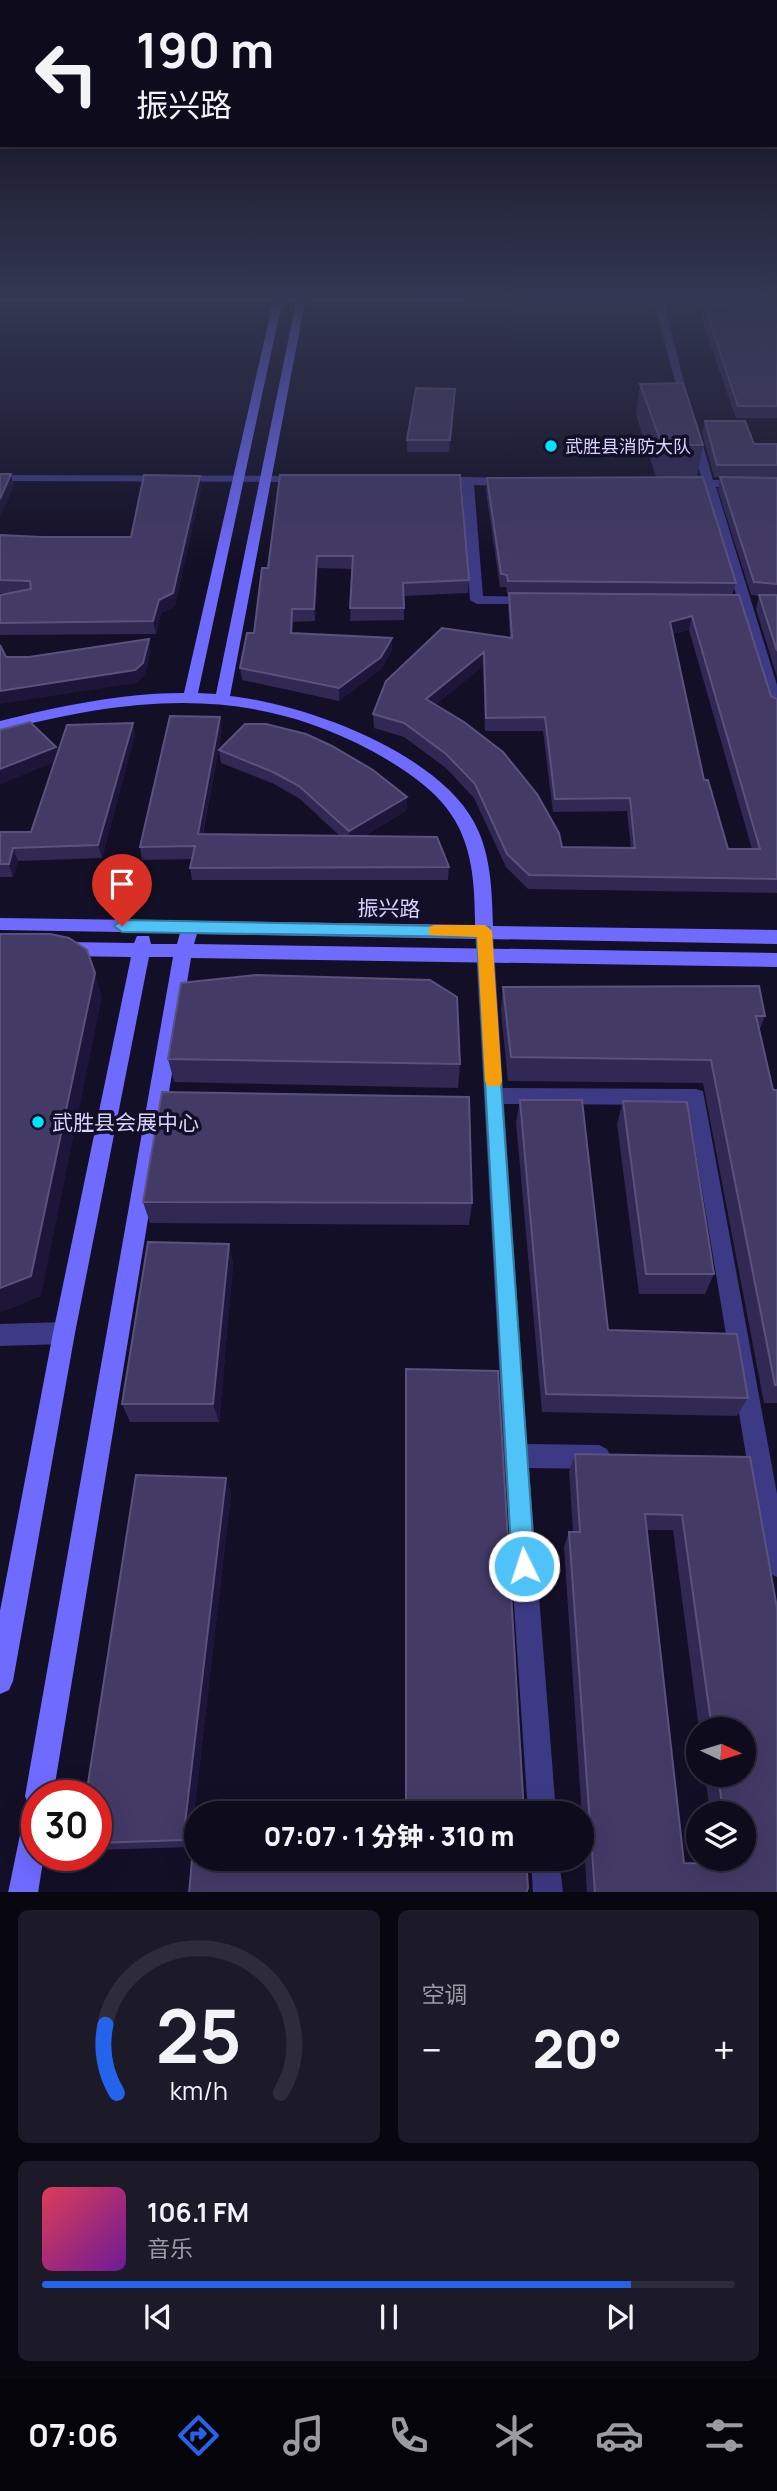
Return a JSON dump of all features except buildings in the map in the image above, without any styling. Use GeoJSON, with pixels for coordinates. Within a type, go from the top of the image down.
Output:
{"type":"FeatureCollection","features":[{"type":"Feature","properties":{"kind":"main road"},"geometry":{"type":"LineString","coordinates":[[190,696],[258,387]]}},
{"type":"Feature","properties":{"kind":"main road"},"geometry":{"type":"LineString","coordinates":[[223,696],[284,387]]}},
{"type":"Feature","properties":{"kind":"main road"},"geometry":{"type":"LineString","coordinates":[[0,726],[56,710],[129,700],[223,696],[290,711],[359,735],[417,771],[466,820],[484,872],[485,931]]}},
{"type":"Feature","properties":{"kind":"main road","name":"振兴路"},"geometry":{"type":"LineString","coordinates":[[0,924],[777,937]]}},
{"type":"Feature","properties":{"kind":"main road"},"geometry":{"type":"LineString","coordinates":[[0,1681],[64,1333],[146,927]]}},
{"type":"Feature","properties":{"kind":"main road"},"geometry":{"type":"LineString","coordinates":[[42,1780],[183,952],[190,928]]}},
{"type":"Feature","properties":{"kind":"main road"},"geometry":{"type":"LineString","coordinates":[[39,948],[777,960]]}},
{"type":"Feature","properties":{"kind":"main road"},"geometry":{"type":"LineString","coordinates":[[23,1892],[27,1871]]}},
{"type":"Feature","properties":{"kind":"street"},"geometry":{"type":"LineString","coordinates":[[682,387],[690,418]]}},
{"type":"Feature","properties":{"kind":"street"},"geometry":{"type":"LineString","coordinates":[[693,431],[777,709]]}},
{"type":"Feature","properties":{"kind":"street"},"geometry":{"type":"LineString","coordinates":[[0,478],[320,479]]}},
{"type":"Feature","properties":{"kind":"street"},"geometry":{"type":"LineString","coordinates":[[428,481],[521,482]]}},
{"type":"Feature","properties":{"kind":"street"},"geometry":{"type":"LineString","coordinates":[[468,481],[477,600],[545,601]]}},
{"type":"Feature","properties":{"kind":"street"},"geometry":{"type":"LineString","coordinates":[[667,483],[777,484]]}},
{"type":"Feature","properties":{"kind":"street"},"geometry":{"type":"LineString","coordinates":[[485,931],[516,1456],[541,1801]]}},
{"type":"Feature","properties":{"kind":"street"},"geometry":{"type":"LineString","coordinates":[[494,1096],[696,1097],[768,1459],[777,1564]]}},
{"type":"Feature","properties":{"kind":"street"},"geometry":{"type":"LineString","coordinates":[[0,1335],[64,1333]]}},
{"type":"Feature","properties":{"kind":"street"},"geometry":{"type":"LineString","coordinates":[[516,1456],[624,1457]]}},
{"type":"Feature","properties":{"kind":"street"},"geometry":{"type":"LineString","coordinates":[[731,1458],[768,1459]]}},
{"type":"Feature","properties":{"kind":"street"},"geometry":{"type":"LineString","coordinates":[[546,1871],[548,1892]]}},
{"type":"Feature","properties":{"kind":"slow traffic"},"geometry":{"type":"LineString","coordinates":[[434,931],[485,931],[493,1081]]}},
{"type":"Feature","properties":{"kind":"place","name":"武胜县消防大队"},"geometry":{"type":"Point","coordinates":[551,446]}},
{"type":"Feature","properties":{"kind":"place","name":"武胜县会展中心"},"geometry":{"type":"Point","coordinates":[38,1122]}},
{"type":"Feature","properties":{"kind":"route"},"geometry":{"type":"LineString","coordinates":[[122,926],[485,931],[524,1566]]}}]}
